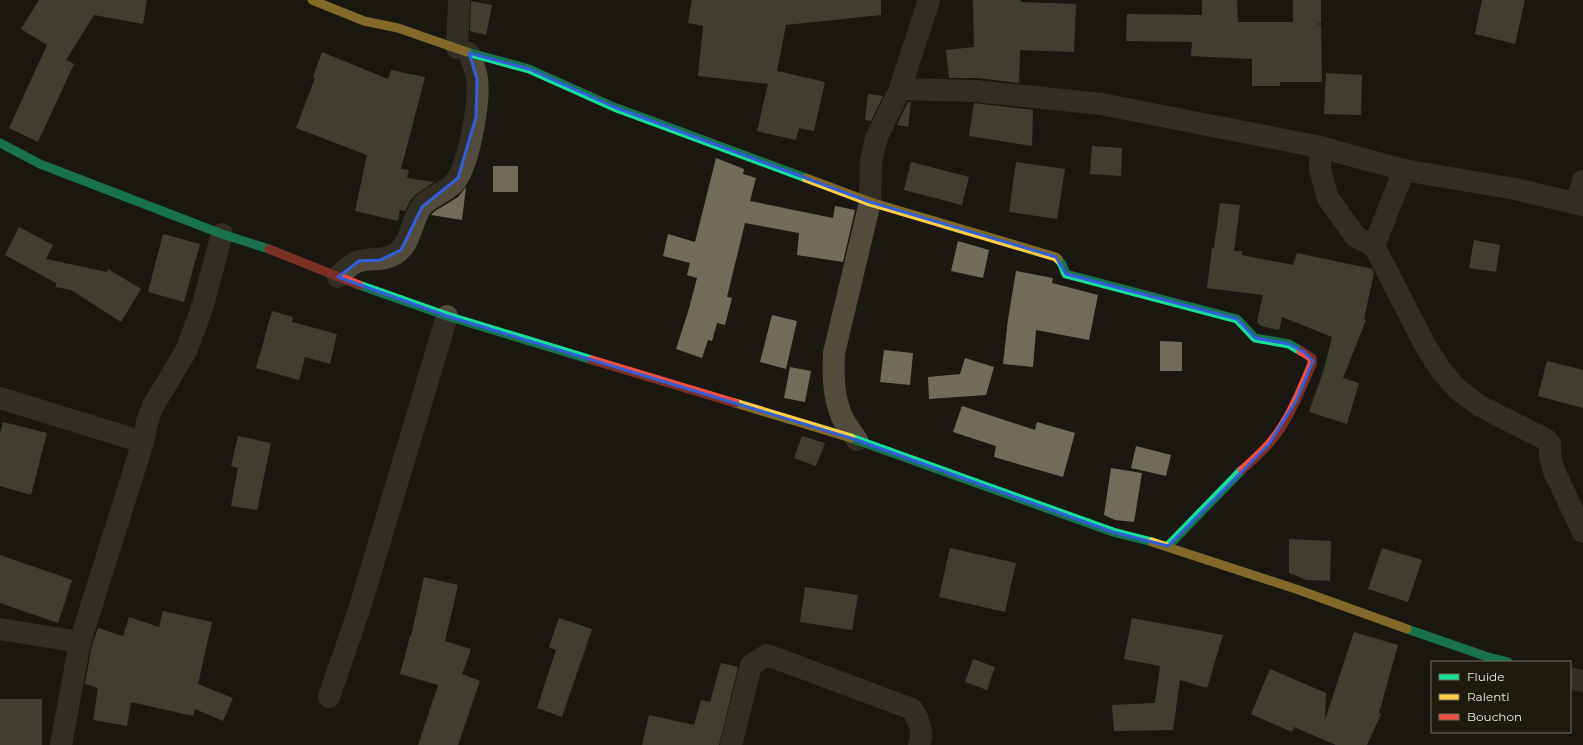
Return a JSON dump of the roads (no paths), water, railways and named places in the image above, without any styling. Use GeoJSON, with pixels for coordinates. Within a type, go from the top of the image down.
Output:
{"type":"FeatureCollection","features":[{"type":"Feature","properties":{"kind":"street"},"geometry":{"type":"LineString","coordinates":[[312,0],[364,21],[398,28],[463,50],[529,69],[614,107],[870,202],[1056,257],[1062,264],[1066,274],[1237,320],[1255,338],[1289,344],[1304,352],[1312,358],[1312,364],[1285,422],[1269,444],[1168,546]]}},
{"type":"Feature","properties":{"kind":"street"},"geometry":{"type":"LineString","coordinates":[[338,277],[346,269],[359,261],[380,260],[401,250],[406,243],[410,230],[422,207],[453,185],[458,178],[472,139],[478,93],[477,79],[463,50],[459,0]]}},
{"type":"Feature","properties":{"kind":"street"},"geometry":{"type":"LineString","coordinates":[[856,440],[842,417],[834,390],[834,353],[870,202],[871,161],[876,139],[900,89],[928,0]]}},
{"type":"Feature","properties":{"kind":"street"},"geometry":{"type":"LineString","coordinates":[[900,89],[975,91],[1101,104],[1320,147],[1404,170],[1515,189],[1580,204],[1583,181]]}},
{"type":"Feature","properties":{"kind":"street"},"geometry":{"type":"LineString","coordinates":[[0,143],[40,164],[222,234],[274,251],[338,277],[447,316],[856,440],[1113,532],[1168,546],[1296,589],[1437,640],[1504,661]]}},
{"type":"Feature","properties":{"kind":"street"},"geometry":{"type":"LineString","coordinates":[[1320,147],[1320,170],[1328,198],[1356,237],[1374,246],[1425,345],[1440,369],[1457,389],[1480,406],[1542,436],[1550,444],[1550,456],[1554,471],[1583,532]]}},
{"type":"Feature","properties":{"kind":"street"},"geometry":{"type":"LineString","coordinates":[[1374,246],[1404,170]]}},
{"type":"Feature","properties":{"kind":"street"},"geometry":{"type":"LineString","coordinates":[[61,745],[80,642],[143,442],[147,422],[153,406],[186,351],[202,308],[222,234]]}},
{"type":"Feature","properties":{"kind":"street"},"geometry":{"type":"LineString","coordinates":[[329,697],[360,607],[447,316]]}},
{"type":"Feature","properties":{"kind":"street"},"geometry":{"type":"LineString","coordinates":[[0,398],[143,442]]}},
{"type":"Feature","properties":{"kind":"street"},"geometry":{"type":"LineString","coordinates":[[0,628],[80,642]]}},
{"type":"Feature","properties":{"kind":"street"},"geometry":{"type":"LineString","coordinates":[[731,745],[752,665],[767,655],[912,709],[919,722],[922,736],[919,745]]}},
{"type":"Feature","properties":{"kind":"street"},"geometry":{"type":"LineString","coordinates":[[1571,678],[1583,681]]}}]}
